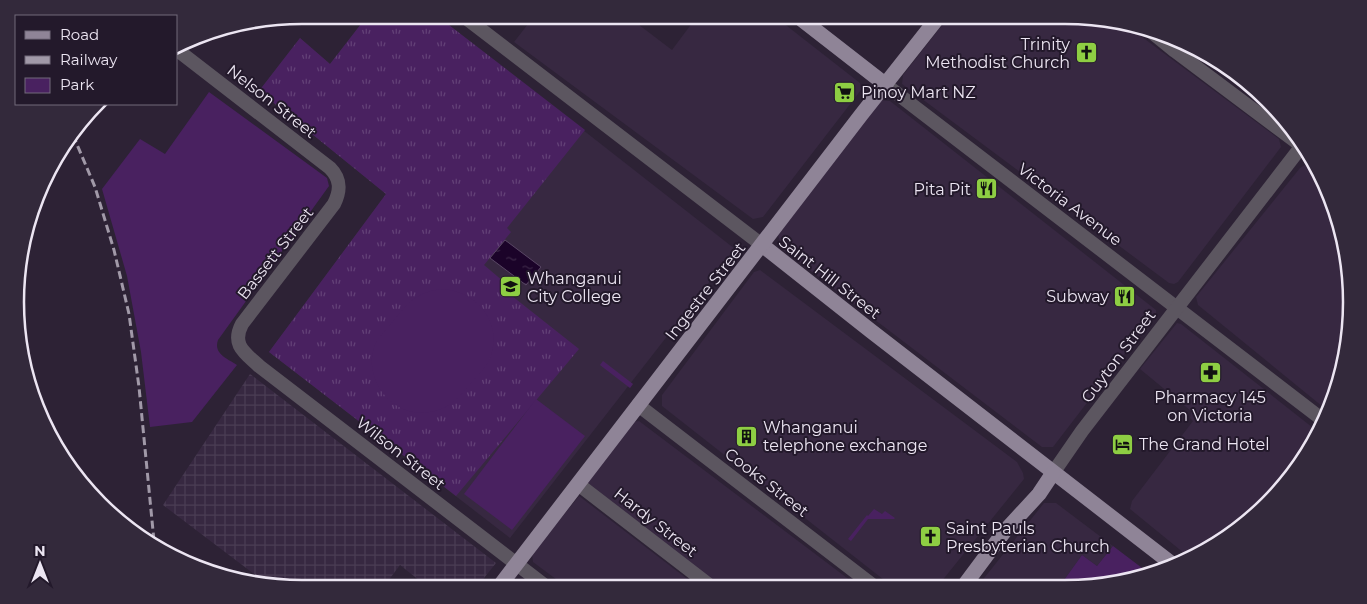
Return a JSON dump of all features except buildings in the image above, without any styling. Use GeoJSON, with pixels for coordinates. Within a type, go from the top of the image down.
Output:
{"type":"FeatureCollection","features":[{"type":"Feature","properties":{"kind":"main road","name":"Victoria Avenue"},"geometry":{"type":"LineString","coordinates":[[808,24],[886,85]]}},
{"type":"Feature","properties":{"kind":"main road","name":"Ingestre Street"},"geometry":{"type":"LineString","coordinates":[[504,580],[933,24]]}},
{"type":"Feature","properties":{"kind":"main road","name":"Saint Hill Street"},"geometry":{"type":"LineString","coordinates":[[762,245],[870,331],[1167,560]]}},
{"type":"Feature","properties":{"kind":"main road","name":"Guyton Street"},"geometry":{"type":"LineString","coordinates":[[968,580],[1004,532],[1039,494],[1053,473]]}},
{"type":"Feature","properties":{"kind":"street","name":"Saint Hill Street"},"geometry":{"type":"LineString","coordinates":[[474,24],[762,245]]}},
{"type":"Feature","properties":{"kind":"street"},"geometry":{"type":"LineString","coordinates":[[1165,43],[1290,138]]}},
{"type":"Feature","properties":{"kind":"street","name":"Nelson Street"},"geometry":{"type":"LineString","coordinates":[[179,52],[330,168],[335,173],[340,186]]}},
{"type":"Feature","properties":{"kind":"street","name":"Victoria Avenue"},"geometry":{"type":"LineString","coordinates":[[886,85],[1318,417]]}},
{"type":"Feature","properties":{"kind":"street","name":"Guyton Street"},"geometry":{"type":"LineString","coordinates":[[1053,473],[1082,431],[1297,149]]}},
{"type":"Feature","properties":{"kind":"street","name":"Bassett Street"},"geometry":{"type":"LineString","coordinates":[[238,341],[242,324],[334,204],[340,192],[340,186]]}},
{"type":"Feature","properties":{"kind":"street","name":"Wilson Street"},"geometry":{"type":"LineString","coordinates":[[238,341],[240,348],[259,366],[537,580]]}},
{"type":"Feature","properties":{"kind":"street","name":"Cooks Street"},"geometry":{"type":"LineString","coordinates":[[638,405],[866,580]]}},
{"type":"Feature","properties":{"kind":"street","name":"Hardy Street"},"geometry":{"type":"LineString","coordinates":[[578,484],[703,580]]}},
{"type":"Feature","properties":{"kind":"shaded area","name":"Whanganui City College"},"geometry":{"type":"Polygon","coordinates":[[[361,24],[448,24],[735,249],[510,538],[269,352],[386,194],[259,91],[300,38],[330,64],[361,24]]]}},
{"type":"Feature","properties":{"kind":"shaded area"},"geometry":{"type":"Polygon","coordinates":[[[528,24],[638,24],[672,50],[691,24],[785,24],[860,83],[861,90],[763,217],[753,219],[514,42],[528,24]]]}},
{"type":"Feature","properties":{"kind":"shaded area"},"geometry":{"type":"Polygon","coordinates":[[[943,24],[1083,24],[1119,29],[1137,33],[1279,139],[1281,147],[1178,282],[1174,284],[1169,283],[902,84],[903,75],[943,24]]]}},
{"type":"Feature","properties":{"kind":"shaded area"},"geometry":{"type":"Polygon","coordinates":[[[879,100],[890,101],[1156,310],[1156,313],[1053,447],[1042,447],[782,249],[778,235],[879,100]]]}},
{"type":"Feature","properties":{"kind":"shaded area"},"geometry":{"type":"Polygon","coordinates":[[[1305,165],[1309,168],[1322,196],[1334,230],[1343,284],[1343,320],[1338,356],[1323,407],[1198,305],[1196,297],[1300,168],[1305,165]]]}},
{"type":"Feature","properties":{"kind":"shaded area"},"geometry":{"type":"Polygon","coordinates":[[[760,270],[1017,462],[1024,479],[943,580],[884,580],[662,406],[662,395],[754,272],[760,270]]]}},
{"type":"Feature","properties":{"kind":"shaded area"},"geometry":{"type":"Polygon","coordinates":[[[1177,323],[1181,324],[1313,428],[1286,471],[1262,499],[1220,533],[1184,553],[1130,509],[1132,501],[1193,421],[1190,418],[1191,411],[1140,369],[1177,323]]]}},
{"type":"Feature","properties":{"kind":"shaded area"},"geometry":{"type":"Polygon","coordinates":[[[250,374],[496,563],[482,580],[419,580],[400,565],[389,580],[284,580],[258,577],[163,505],[250,374]]]}},
{"type":"Feature","properties":{"kind":"shaded area"},"geometry":{"type":"Polygon","coordinates":[[[639,421],[850,580],[712,580],[588,483],[631,422],[639,421]]]}},
{"type":"Feature","properties":{"kind":"shaded area"},"geometry":{"type":"Polygon","coordinates":[[[579,496],[689,580],[557,580],[533,562],[532,554],[579,496]]]}},
{"type":"Feature","properties":{"kind":"shaded area"},"geometry":{"type":"Polygon","coordinates":[[[1044,503],[1056,503],[1113,546],[1097,566],[1082,555],[1064,580],[983,580],[1044,503]]]}},
{"type":"Feature","properties":{"kind":"green space","name":"Whanganui City College"},"geometry":{"type":"Polygon","coordinates":[[[361,24],[448,24],[585,130],[507,228],[511,232],[484,265],[516,292],[512,296],[579,349],[456,496],[269,352],[386,194],[259,91],[300,38],[330,64],[361,24]]]}},
{"type":"Feature","properties":{"kind":"green space"},"geometry":{"type":"Polygon","coordinates":[[[209,92],[327,178],[329,186],[218,340],[219,352],[237,365],[192,422],[150,427],[141,352],[127,276],[102,189],[140,139],[165,154],[209,92]]]}},
{"type":"Feature","properties":{"kind":"green space"},"geometry":{"type":"Polygon","coordinates":[[[443,289],[455,291],[466,296],[484,310],[490,320],[493,331],[491,356],[482,371],[452,403],[440,410],[412,412],[399,407],[384,395],[372,369],[373,350],[381,336],[415,298],[427,292],[443,289]]]}},
{"type":"Feature","properties":{"kind":"green space"},"geometry":{"type":"Polygon","coordinates":[[[603,361],[633,384],[630,388],[600,365],[603,361]]]}},
{"type":"Feature","properties":{"kind":"green space"},"geometry":{"type":"Polygon","coordinates":[[[536,399],[585,436],[512,530],[464,494],[536,399]]]}},
{"type":"Feature","properties":{"kind":"green space"},"geometry":{"type":"Polygon","coordinates":[[[874,509],[882,514],[885,511],[895,518],[868,519],[851,541],[848,539],[867,515],[874,509]]]}},
{"type":"Feature","properties":{"kind":"green space"},"geometry":{"type":"Polygon","coordinates":[[[1113,546],[1143,569],[1101,578],[1064,580],[1082,555],[1097,566],[1113,546]]]}},
{"type":"Feature","properties":{"kind":"water"},"geometry":{"type":"Polygon","coordinates":[[[505,240],[541,267],[526,285],[490,258],[505,240]]]}},
{"type":"Feature","properties":{"kind":"railway"},"geometry":{"type":"LineString","coordinates":[[75,141],[95,187],[114,250],[129,314],[139,387],[154,537]]}},
{"type":"Feature","properties":{"kind":"place","name":"Trinity Methodist Church"},"geometry":{"type":"Point","coordinates":[1086,53]}},
{"type":"Feature","properties":{"kind":"place","name":"Pinoy Mart NZ"},"geometry":{"type":"Point","coordinates":[845,92]}},
{"type":"Feature","properties":{"kind":"place","name":"Pita Pit"},"geometry":{"type":"Point","coordinates":[987,189]}},
{"type":"Feature","properties":{"kind":"place","name":"Whanganui City College"},"geometry":{"type":"Point","coordinates":[511,287]}},
{"type":"Feature","properties":{"kind":"place","name":"Subway"},"geometry":{"type":"Point","coordinates":[1125,296]}},
{"type":"Feature","properties":{"kind":"place","name":"Pharmacy 145 on Victoria"},"geometry":{"type":"Point","coordinates":[1210,373]}},
{"type":"Feature","properties":{"kind":"place","name":"Whanganui telephone exchange"},"geometry":{"type":"Point","coordinates":[747,436]}},
{"type":"Feature","properties":{"kind":"place","name":"The Grand Hotel"},"geometry":{"type":"Point","coordinates":[1123,444]}},
{"type":"Feature","properties":{"kind":"place","name":"Saint Pauls Presbyterian Church"},"geometry":{"type":"Point","coordinates":[930,537]}}]}
